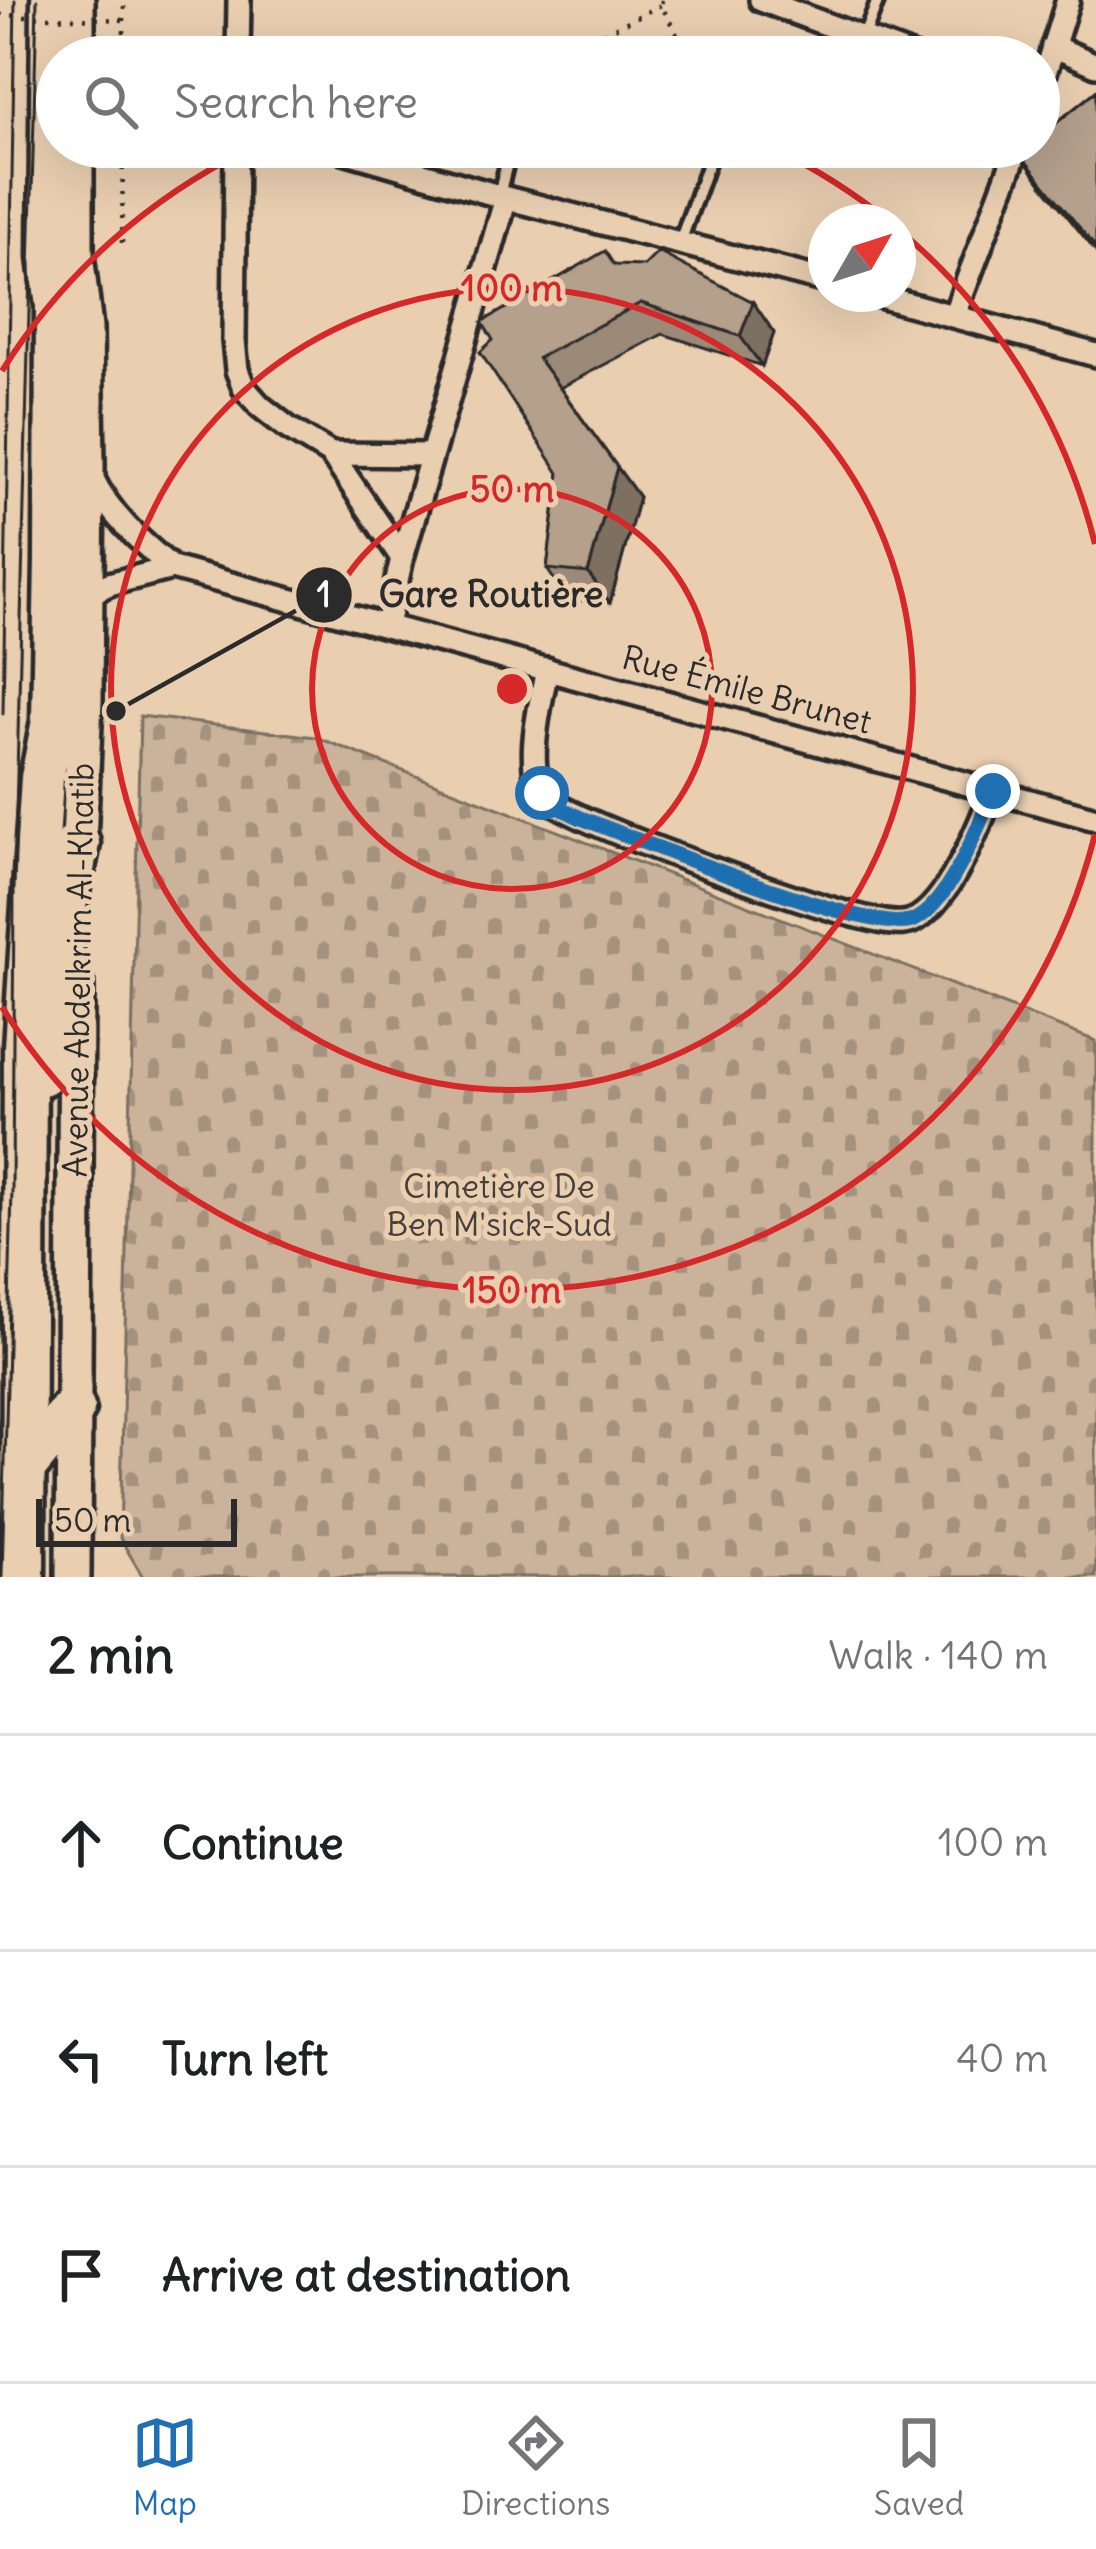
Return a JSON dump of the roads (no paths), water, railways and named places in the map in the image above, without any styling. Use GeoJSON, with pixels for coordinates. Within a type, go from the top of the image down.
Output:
{"type":"FeatureCollection","features":[{"type":"Feature","properties":{"kind":"highway"},"geometry":{"type":"LineString","coordinates":[[53,0],[53,36]]}},
{"type":"Feature","properties":{"kind":"highway"},"geometry":{"type":"LineString","coordinates":[[23,1577],[25,1047],[42,778],[53,721],[71,317],[51,257],[52,168]]}},
{"type":"Feature","properties":{"kind":"highway"},"geometry":{"type":"LineString","coordinates":[[24,1126],[58,1012],[63,915],[78,842]]}},
{"type":"Feature","properties":{"kind":"highway"},"geometry":{"type":"LineString","coordinates":[[25,1467],[73,1408]]}},
{"type":"Feature","properties":{"kind":"street"},"geometry":{"type":"LineString","coordinates":[[77,0],[77,36]]}},
{"type":"Feature","properties":{"kind":"street"},"geometry":{"type":"LineString","coordinates":[[238,36],[239,0]]}},
{"type":"Feature","properties":{"kind":"street"},"geometry":{"type":"LineString","coordinates":[[760,0],[835,36]]}},
{"type":"Feature","properties":{"kind":"street"},"geometry":{"type":"LineString","coordinates":[[1057,36],[1068,0]]}},
{"type":"Feature","properties":{"kind":"street"},"geometry":{"type":"LineString","coordinates":[[1060,49],[1096,65]]}},
{"type":"Feature","properties":{"kind":"street","name":"Avenue Abdelkrim Al-Khatib"},"geometry":{"type":"LineString","coordinates":[[74,1575],[78,842],[85,700],[87,465],[71,317],[76,168]]}},
{"type":"Feature","properties":{"kind":"street"},"geometry":{"type":"LineString","coordinates":[[235,168],[234,341],[244,388],[288,428],[331,454],[402,558]]}},
{"type":"Feature","properties":{"kind":"street"},"geometry":{"type":"LineString","coordinates":[[402,168],[808,276]]}},
{"type":"Feature","properties":{"kind":"street"},"geometry":{"type":"LineString","coordinates":[[954,316],[1010,168]]}},
{"type":"Feature","properties":{"kind":"street"},"geometry":{"type":"LineString","coordinates":[[387,626],[502,197]]}},
{"type":"Feature","properties":{"kind":"street"},"geometry":{"type":"LineString","coordinates":[[916,306],[1096,355]]}},
{"type":"Feature","properties":{"kind":"street"},"geometry":{"type":"LineString","coordinates":[[331,454],[431,454]]}},
{"type":"Feature","properties":{"kind":"street","name":"Rue Émile Brunet"},"geometry":{"type":"LineString","coordinates":[[87,465],[103,500],[119,520],[172,568],[1096,819]]}},
{"type":"Feature","properties":{"kind":"street","name":"Rue Émile Brunet"},"geometry":{"type":"LineString","coordinates":[[85,596],[110,584],[172,568]]}},
{"type":"Feature","properties":{"kind":"street"},"geometry":{"type":"LineString","coordinates":[[548,669],[535,754],[542,793],[550,803],[684,857],[856,916],[901,923],[926,912],[971,844],[993,791]]}},
{"type":"Feature","properties":{"kind":"lane"},"geometry":{"type":"LineString","coordinates":[[864,36],[878,0]]}},
{"type":"Feature","properties":{"kind":"lane"},"geometry":{"type":"LineString","coordinates":[[502,197],[507,168]]}},
{"type":"Feature","properties":{"kind":"lane"},"geometry":{"type":"LineString","coordinates":[[680,242],[706,168]]}},
{"type":"Feature","properties":{"kind":"tram line"},"geometry":{"type":"LineString","coordinates":[[3,714],[15,0]]}},
{"type":"Feature","properties":{"kind":"tram line"},"geometry":{"type":"LineString","coordinates":[[36,36],[37,0]]}},
{"type":"Feature","properties":{"kind":"tram line"},"geometry":{"type":"LineString","coordinates":[[2,1577],[36,39]]}},
{"type":"Feature","properties":{"kind":"place","name":"Gare Routière"},"geometry":{"type":"Point","coordinates":[116,711]}},
{"type":"Feature","properties":{"kind":"park label","name":"Cimetière De Ben M'sick-Sud"},"geometry":{"type":"Point","coordinates":[499,1205]}}]}
